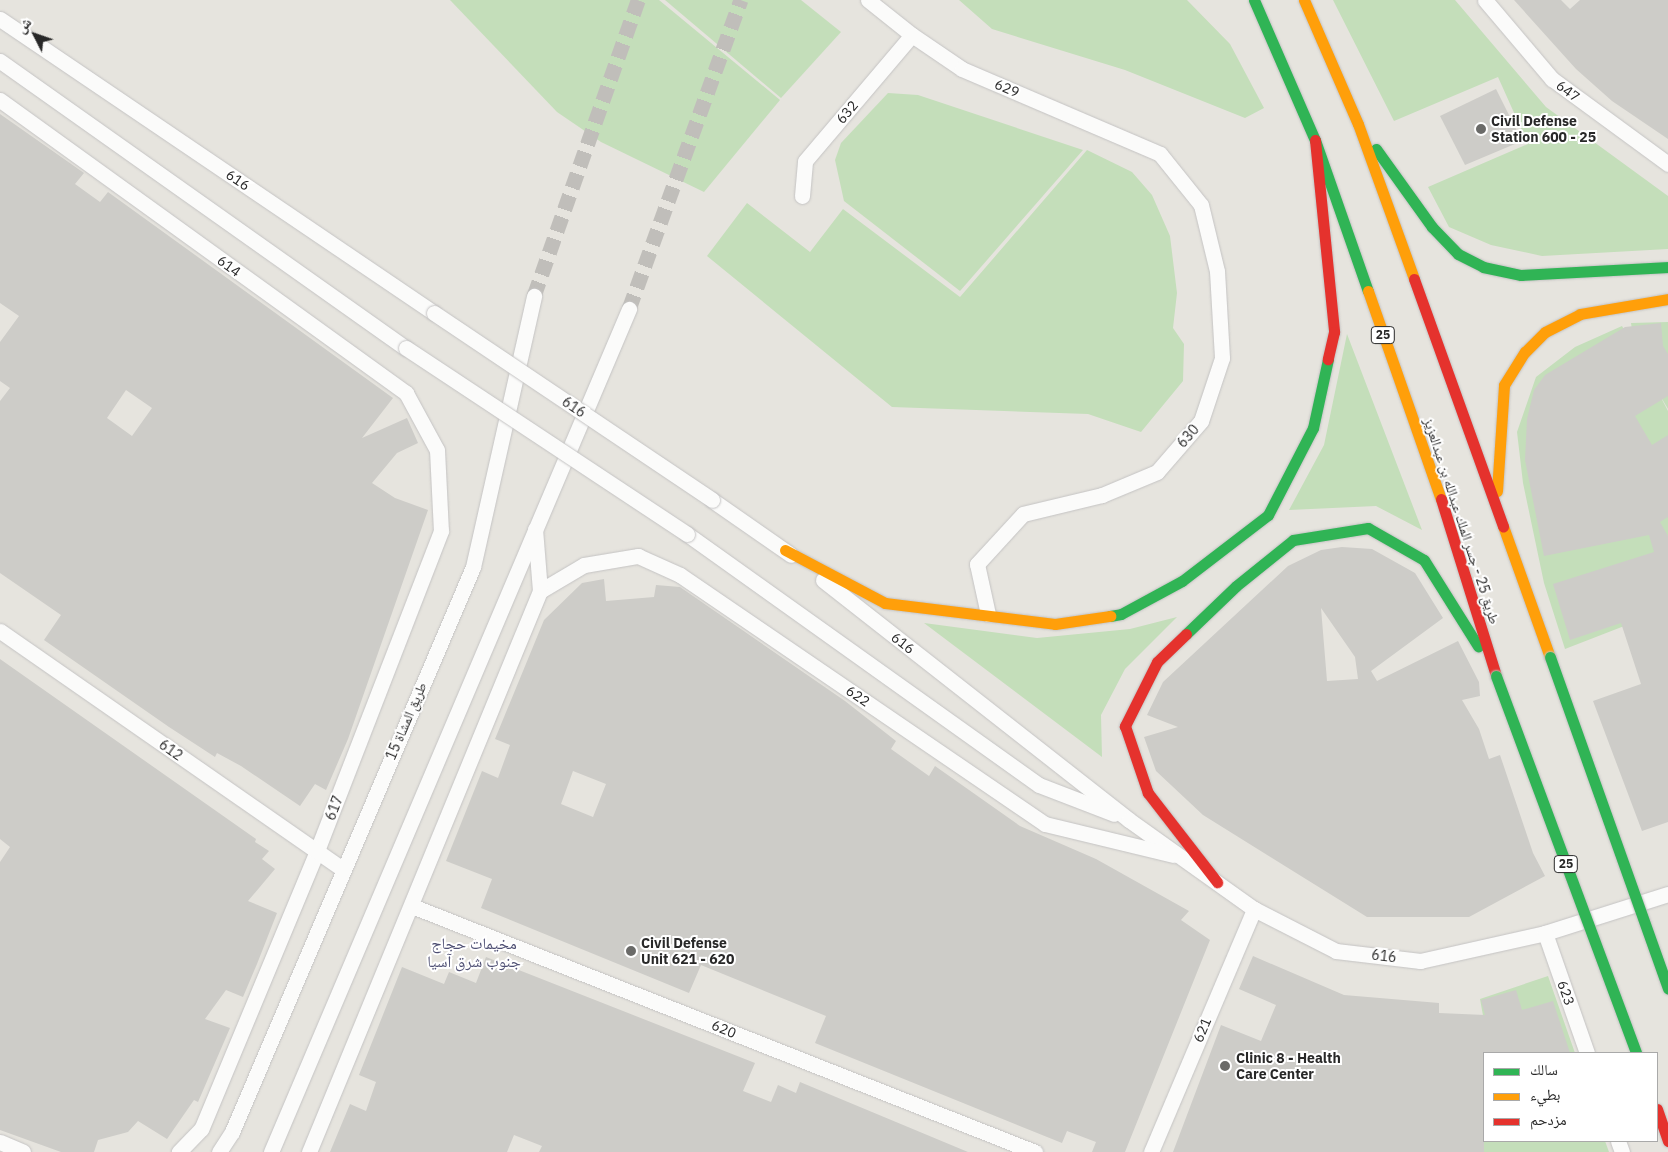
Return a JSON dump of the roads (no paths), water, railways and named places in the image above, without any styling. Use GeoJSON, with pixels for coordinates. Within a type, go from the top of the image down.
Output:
{"type":"FeatureCollection","features":[{"type":"Feature","properties":{"kind":"main road","name":"طريق 25 - جسر الملك عبدالله بن عبدالعزيز"},"geometry":{"type":"LineString","coordinates":[[1254,0],[1316,140],[1443,505],[1496,676],[1636,1052]]}},
{"type":"Feature","properties":{"kind":"main road"},"geometry":{"type":"LineString","coordinates":[[1304,0],[1358,124],[1496,501],[1668,989]]}},
{"type":"Feature","properties":{"kind":"main road"},"geometry":{"type":"LineString","coordinates":[[1358,124],[1432,227],[1458,254],[1483,267],[1522,275],[1668,267]]}},
{"type":"Feature","properties":{"kind":"main road"},"geometry":{"type":"LineString","coordinates":[[785,550],[885,603],[988,614],[1055,624],[1121,614],[1182,581],[1268,515],[1313,428],[1334,332],[1316,140]]}},
{"type":"Feature","properties":{"kind":"main road"},"geometry":{"type":"LineString","coordinates":[[1496,501],[1504,386],[1524,352],[1545,332],[1580,314],[1668,299]]}},
{"type":"Feature","properties":{"kind":"main road"},"geometry":{"type":"LineString","coordinates":[[1217,882],[1148,794],[1125,726],[1157,662],[1236,586],[1293,540],[1368,528],[1424,560],[1496,676]]}},
{"type":"Feature","properties":{"kind":"main road"},"geometry":{"type":"LineString","coordinates":[[1658,1112],[1668,1141]]}},
{"type":"Feature","properties":{"kind":"street","name":"629"},"geometry":{"type":"LineString","coordinates":[[868,0],[912,35],[962,69],[1160,154]]}},
{"type":"Feature","properties":{"kind":"street","name":"647"},"geometry":{"type":"LineString","coordinates":[[1485,0],[1552,79],[1668,164]]}},
{"type":"Feature","properties":{"kind":"street","name":"616"},"geometry":{"type":"LineString","coordinates":[[0,19],[785,550],[1129,820],[1254,908],[1336,951],[1420,961],[1545,933],[1668,894]]}},
{"type":"Feature","properties":{"kind":"street","name":"632"},"geometry":{"type":"LineString","coordinates":[[802,196],[805,161],[912,35]]}},
{"type":"Feature","properties":{"kind":"street","name":"616"},"geometry":{"type":"LineString","coordinates":[[0,61],[406,348],[687,534],[1039,785],[1129,820]]}},
{"type":"Feature","properties":{"kind":"street","name":"614"},"geometry":{"type":"LineString","coordinates":[[0,100],[406,393],[437,450]]}},
{"type":"Feature","properties":{"kind":"street","name":"630"},"geometry":{"type":"LineString","coordinates":[[988,614],[977,564],[1023,514],[1102,496],[1157,472],[1201,421],[1222,358],[1217,271],[1201,206],[1160,154]]}},
{"type":"Feature","properties":{"kind":"street","name":"طريق المشاة 15"},"geometry":{"type":"LineString","coordinates":[[219,1152],[232,1132],[473,566],[534,296]]}},
{"type":"Feature","properties":{"kind":"street"},"geometry":{"type":"LineString","coordinates":[[272,1152],[629,309]]}},
{"type":"Feature","properties":{"kind":"street","name":"617"},"geometry":{"type":"LineString","coordinates":[[179,1152],[201,1129],[317,851],[441,532],[437,450]]}},
{"type":"Feature","properties":{"kind":"street"},"geometry":{"type":"LineString","coordinates":[[310,1152],[540,591],[535,528]]}},
{"type":"Feature","properties":{"kind":"street","name":"622"},"geometry":{"type":"LineString","coordinates":[[540,591],[584,565],[638,556],[680,575],[1045,824],[1182,858]]}},
{"type":"Feature","properties":{"kind":"street","name":"612"},"geometry":{"type":"LineString","coordinates":[[0,631],[343,869]]}},
{"type":"Feature","properties":{"kind":"street","name":"620"},"geometry":{"type":"LineString","coordinates":[[412,906],[1035,1152]]}},
{"type":"Feature","properties":{"kind":"street","name":"621"},"geometry":{"type":"LineString","coordinates":[[1151,1152],[1254,908]]}},
{"type":"Feature","properties":{"kind":"street","name":"623"},"geometry":{"type":"LineString","coordinates":[[1545,933],[1587,1052]]}},
{"type":"Feature","properties":{"kind":"street"},"geometry":{"type":"LineString","coordinates":[[0,1142],[23,1152]]}},
{"type":"Feature","properties":{"kind":"tunnel"},"geometry":{"type":"LineString","coordinates":[[534,296],[638,0]]}},
{"type":"Feature","properties":{"kind":"tunnel"},"geometry":{"type":"LineString","coordinates":[[629,309],[741,0]]}},
{"type":"Feature","properties":{"kind":"place","name":"Civil Defense Station 600 - 25"},"geometry":{"type":"Point","coordinates":[1481,129]}},
{"type":"Feature","properties":{"kind":"place","name":"Civil Defense Unit 621 - 620"},"geometry":{"type":"Point","coordinates":[631,951]}},
{"type":"Feature","properties":{"kind":"place","name":"Clinic 8 - Health Care Center"},"geometry":{"type":"Point","coordinates":[1225,1066]}},
{"type":"Feature","properties":{"kind":"district","name":"مخيمات حجاج جنوب شرق آسيا"},"geometry":{"type":"Point","coordinates":[474,952]}}]}
